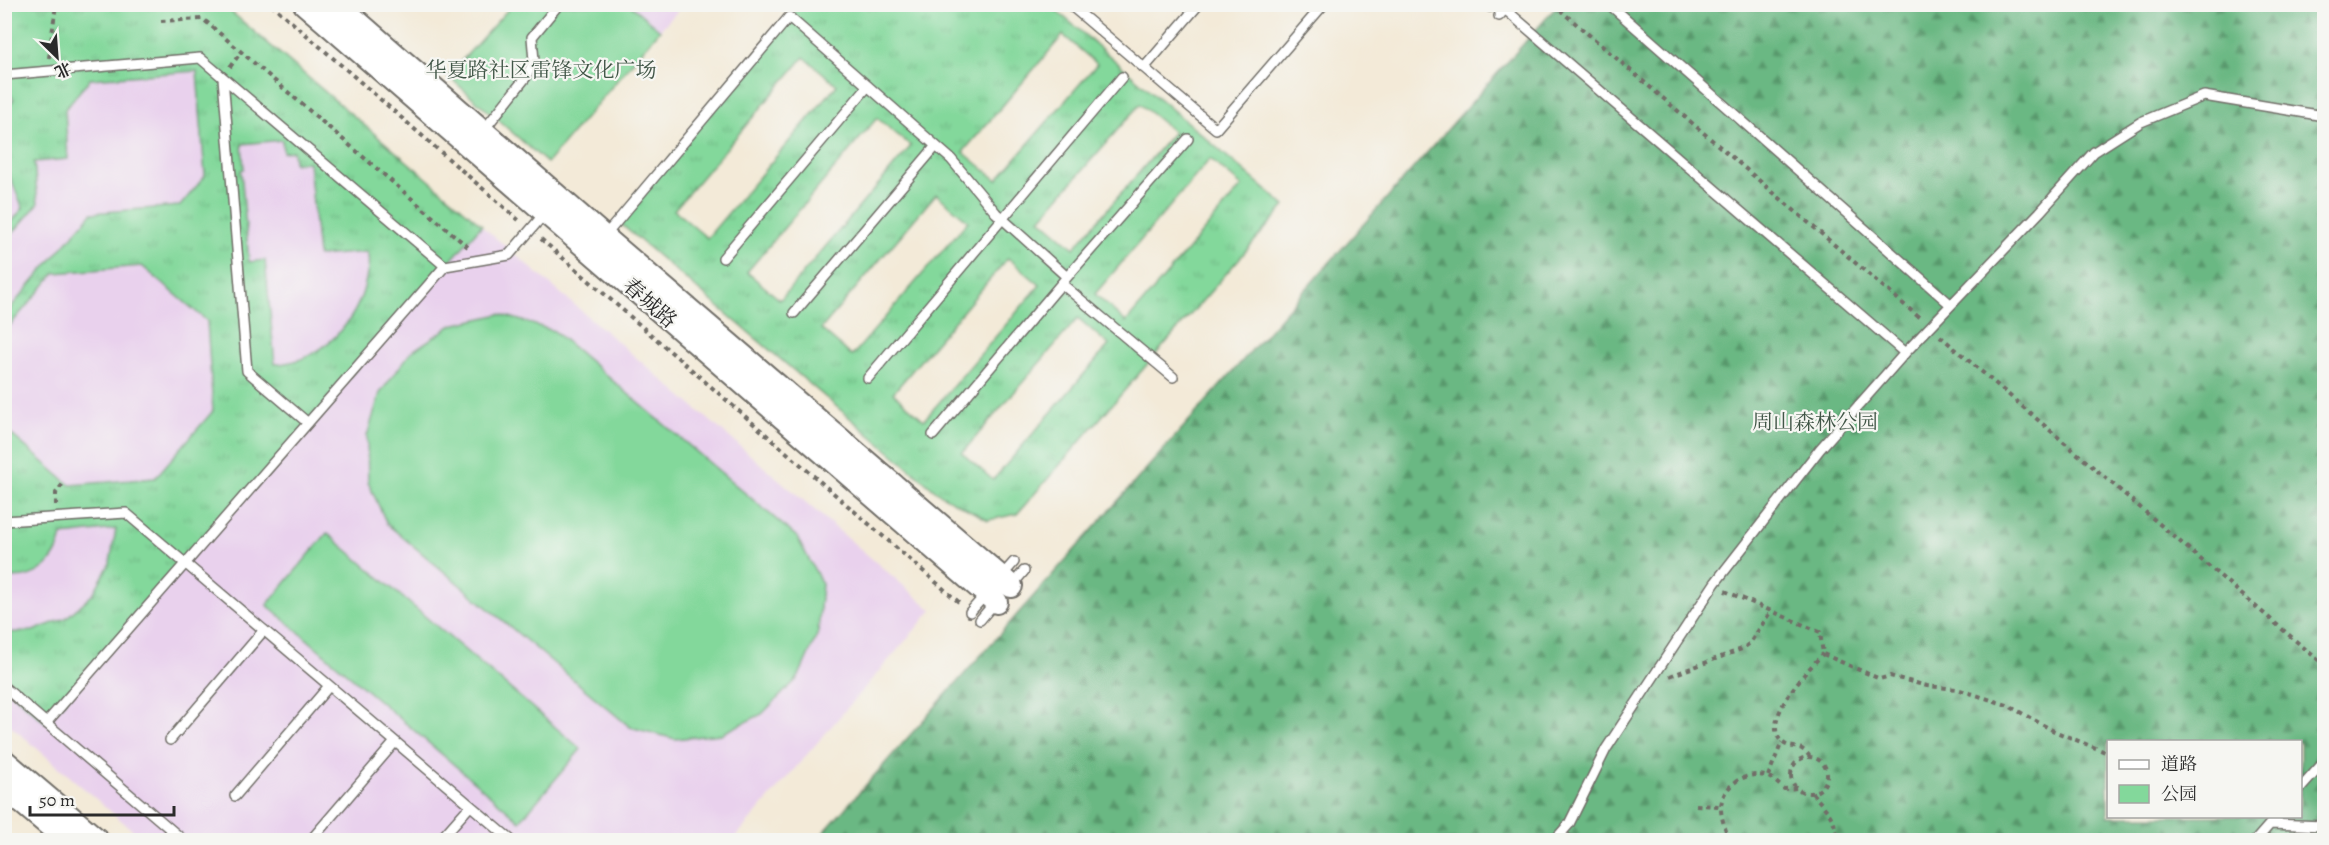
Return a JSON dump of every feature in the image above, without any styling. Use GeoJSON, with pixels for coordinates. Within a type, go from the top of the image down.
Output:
{"type":"FeatureCollection","features":[{"type":"Feature","properties":{"kind":"street","name":"春城路"},"geometry":{"type":"LineString","coordinates":[[305,4],[476,139],[552,205],[1005,582]]}},
{"type":"Feature","properties":{"kind":"street","name":"春城路"},"geometry":{"type":"LineString","coordinates":[[337,4],[476,139]]}},
{"type":"Feature","properties":{"kind":"street","name":"春城路"},"geometry":{"type":"LineString","coordinates":[[552,205],[604,237],[1005,582]]}},
{"type":"Feature","properties":{"kind":"street"},"geometry":{"type":"LineString","coordinates":[[4,761],[97,840]]}},
{"type":"Feature","properties":{"kind":"street"},"geometry":{"type":"LineString","coordinates":[[4,787],[67,840]]}},
{"type":"Feature","properties":{"kind":"lane"},"geometry":{"type":"LineString","coordinates":[[476,139],[526,77],[534,61],[532,37],[560,4]]}},
{"type":"Feature","properties":{"kind":"lane"},"geometry":{"type":"LineString","coordinates":[[1069,4],[1216,129],[1324,4]]}},
{"type":"Feature","properties":{"kind":"lane"},"geometry":{"type":"LineString","coordinates":[[1144,68],[1199,4]]}},
{"type":"Feature","properties":{"kind":"lane"},"geometry":{"type":"LineString","coordinates":[[1609,4],[1950,304]]}},
{"type":"Feature","properties":{"kind":"lane"},"geometry":{"type":"LineString","coordinates":[[1499,8],[1905,353]]}},
{"type":"Feature","properties":{"kind":"lane"},"geometry":{"type":"LineString","coordinates":[[604,237],[789,17],[951,159],[1001,218],[1065,280],[1173,377]]}},
{"type":"Feature","properties":{"kind":"lane"},"geometry":{"type":"LineString","coordinates":[[4,75],[200,58],[445,266]]}},
{"type":"Feature","properties":{"kind":"lane"},"geometry":{"type":"LineString","coordinates":[[868,378],[1122,77]]}},
{"type":"Feature","properties":{"kind":"lane"},"geometry":{"type":"LineString","coordinates":[[223,78],[247,371],[308,423]]}},
{"type":"Feature","properties":{"kind":"lane"},"geometry":{"type":"LineString","coordinates":[[723,258],[868,86]]}},
{"type":"Feature","properties":{"kind":"lane"},"geometry":{"type":"LineString","coordinates":[[1557,838],[1569,824],[1606,749],[1713,585],[1820,449],[1929,326],[2040,212],[2094,152],[2141,122],[2204,96],[2325,116]]}},
{"type":"Feature","properties":{"kind":"lane"},"geometry":{"type":"LineString","coordinates":[[933,435],[1188,139]]}},
{"type":"Feature","properties":{"kind":"lane"},"geometry":{"type":"LineString","coordinates":[[794,313],[936,146]]}},
{"type":"Feature","properties":{"kind":"lane"},"geometry":{"type":"LineString","coordinates":[[46,723],[445,266],[509,255],[552,205]]}},
{"type":"Feature","properties":{"kind":"lane"},"geometry":{"type":"LineString","coordinates":[[4,521],[126,513],[511,840]]}},
{"type":"Feature","properties":{"kind":"lane"},"geometry":{"type":"LineString","coordinates":[[970,612],[1005,582]]}},
{"type":"Feature","properties":{"kind":"lane"},"geometry":{"type":"LineString","coordinates":[[980,620],[1005,582]]}},
{"type":"Feature","properties":{"kind":"lane"},"geometry":{"type":"LineString","coordinates":[[170,740],[264,630]]}},
{"type":"Feature","properties":{"kind":"lane"},"geometry":{"type":"LineString","coordinates":[[235,796],[329,686]]}},
{"type":"Feature","properties":{"kind":"lane"},"geometry":{"type":"LineString","coordinates":[[4,687],[183,840]]}},
{"type":"Feature","properties":{"kind":"lane"},"geometry":{"type":"LineString","coordinates":[[311,840],[396,742]]}},
{"type":"Feature","properties":{"kind":"lane"},"geometry":{"type":"LineString","coordinates":[[2302,788],[2325,762]]}},
{"type":"Feature","properties":{"kind":"lane"},"geometry":{"type":"LineString","coordinates":[[440,840],[470,806]]}},
{"type":"Feature","properties":{"kind":"lane"},"geometry":{"type":"LineString","coordinates":[[2256,840],[2274,820],[2325,826]]}},
{"type":"Feature","properties":{"kind":"lane"},"geometry":{"type":"LineString","coordinates":[[1557,838],[1570,840]]}},
{"type":"Feature","properties":{"kind":"path"},"geometry":{"type":"LineString","coordinates":[[48,71],[56,4]]}},
{"type":"Feature","properties":{"kind":"path"},"geometry":{"type":"LineString","coordinates":[[271,4],[970,612]]}},
{"type":"Feature","properties":{"kind":"path"},"geometry":{"type":"LineString","coordinates":[[1552,4],[2325,665]]}},
{"type":"Feature","properties":{"kind":"path"},"geometry":{"type":"LineString","coordinates":[[161,21],[202,19],[483,260]]}},
{"type":"Feature","properties":{"kind":"path"},"geometry":{"type":"LineString","coordinates":[[56,517],[56,493],[65,481]]}},
{"type":"Feature","properties":{"kind":"path"},"geometry":{"type":"LineString","coordinates":[[1713,585],[1820,632],[1823,654]]}},
{"type":"Feature","properties":{"kind":"path"},"geometry":{"type":"LineString","coordinates":[[1649,683],[1742,649],[1750,643],[1771,611]]}},
{"type":"Feature","properties":{"kind":"path"},"geometry":{"type":"LineString","coordinates":[[1810,757],[1805,749],[1782,742],[1775,732],[1780,712],[1799,678],[1823,654]]}},
{"type":"Feature","properties":{"kind":"path"},"geometry":{"type":"LineString","coordinates":[[1823,654],[1880,680],[1890,676],[1928,686],[1957,689],[2007,705],[2054,731],[2107,752]]}},
{"type":"Feature","properties":{"kind":"path"},"geometry":{"type":"LineString","coordinates":[[1768,776],[1782,742]]}},
{"type":"Feature","properties":{"kind":"path"},"geometry":{"type":"LineString","coordinates":[[1810,757],[1821,761],[1825,766],[1827,777],[1822,788],[1812,793],[1805,793],[1791,782],[1791,770],[1798,760],[1810,757]]}},
{"type":"Feature","properties":{"kind":"path"},"geometry":{"type":"LineString","coordinates":[[1729,840],[1720,806],[1724,795],[1738,779],[1748,776],[1768,776],[1784,789],[1797,788]]}},
{"type":"Feature","properties":{"kind":"path"},"geometry":{"type":"LineString","coordinates":[[1812,793],[1832,816],[1837,830],[1837,840]]}},
{"type":"Feature","properties":{"kind":"path"},"geometry":{"type":"LineString","coordinates":[[1696,805],[1720,806]]}},
{"type":"Feature","properties":{"kind":"shaded area"},"geometry":{"type":"Polygon","coordinates":[[[5,5],[223,5],[932,610],[733,840],[144,840],[5,721],[5,5]]]}},
{"type":"Feature","properties":{"kind":"shaded area"},"geometry":{"type":"Polygon","coordinates":[[[630,5],[683,5],[660,30],[630,5]]]}},
{"type":"Feature","properties":{"kind":"green space"},"geometry":{"type":"Polygon","coordinates":[[[801,4],[1050,5],[1285,206],[1017,514],[988,520],[941,495],[617,221],[801,4]],[[1063,35],[963,152],[997,180],[1097,64],[1063,35]],[[804,57],[674,210],[707,238],[837,85],[804,57]],[[1140,104],[1040,219],[1074,248],[1174,132],[1140,104]],[[877,118],[747,272],[780,300],[911,146],[877,118]],[[1210,159],[1095,294],[1126,322],[1242,186],[1210,159]],[[936,194],[821,329],[852,356],[968,221],[936,194]],[[1008,258],[893,393],[924,420],[1040,285],[1008,258]],[[1078,318],[962,453],[993,480],[1109,345],[1078,318]]]}},
{"type":"Feature","properties":{"kind":"green space"},"geometry":{"type":"Polygon","coordinates":[[[5,5],[223,5],[482,225],[46,723],[5,687],[5,633],[33,631],[66,618],[93,594],[110,563],[116,529],[62,535],[55,554],[42,569],[26,577],[5,577],[5,429],[70,485],[155,478],[213,411],[207,321],[142,266],[55,273],[5,331],[5,314],[92,213],[180,206],[205,176],[197,71],[90,79],[65,109],[68,159],[34,162],[38,204],[5,242],[5,230],[23,208],[5,165],[5,110],[14,99],[5,90],[5,5]],[[282,140],[242,144],[244,169],[241,170],[249,262],[265,260],[275,364],[292,362],[307,356],[321,348],[346,325],[362,295],[369,262],[367,252],[318,256],[309,162],[294,163],[293,151],[283,152],[282,140]]]}},
{"type":"Feature","properties":{"kind":"green space","name":"华夏路社区雷锋文化广场"},"geometry":{"type":"Polygon","coordinates":[[[512,5],[630,5],[660,30],[547,163],[448,76],[512,5]]]}},
{"type":"Feature","properties":{"kind":"green space","name":"周山森林公园"},"geometry":{"type":"Polygon","coordinates":[[[1558,5],[2324,5],[2324,840],[817,840],[1558,5]]]}},
{"type":"Feature","properties":{"kind":"green space"},"geometry":{"type":"Polygon","coordinates":[[[500,314],[554,331],[797,537],[822,584],[818,633],[798,678],[762,714],[721,734],[675,739],[630,727],[387,524],[368,482],[367,436],[380,393],[411,352],[452,325],[500,314]]]}},
{"type":"Feature","properties":{"kind":"green space"},"geometry":{"type":"Polygon","coordinates":[[[327,533],[581,749],[520,821],[267,605],[327,533]]]}}]}
